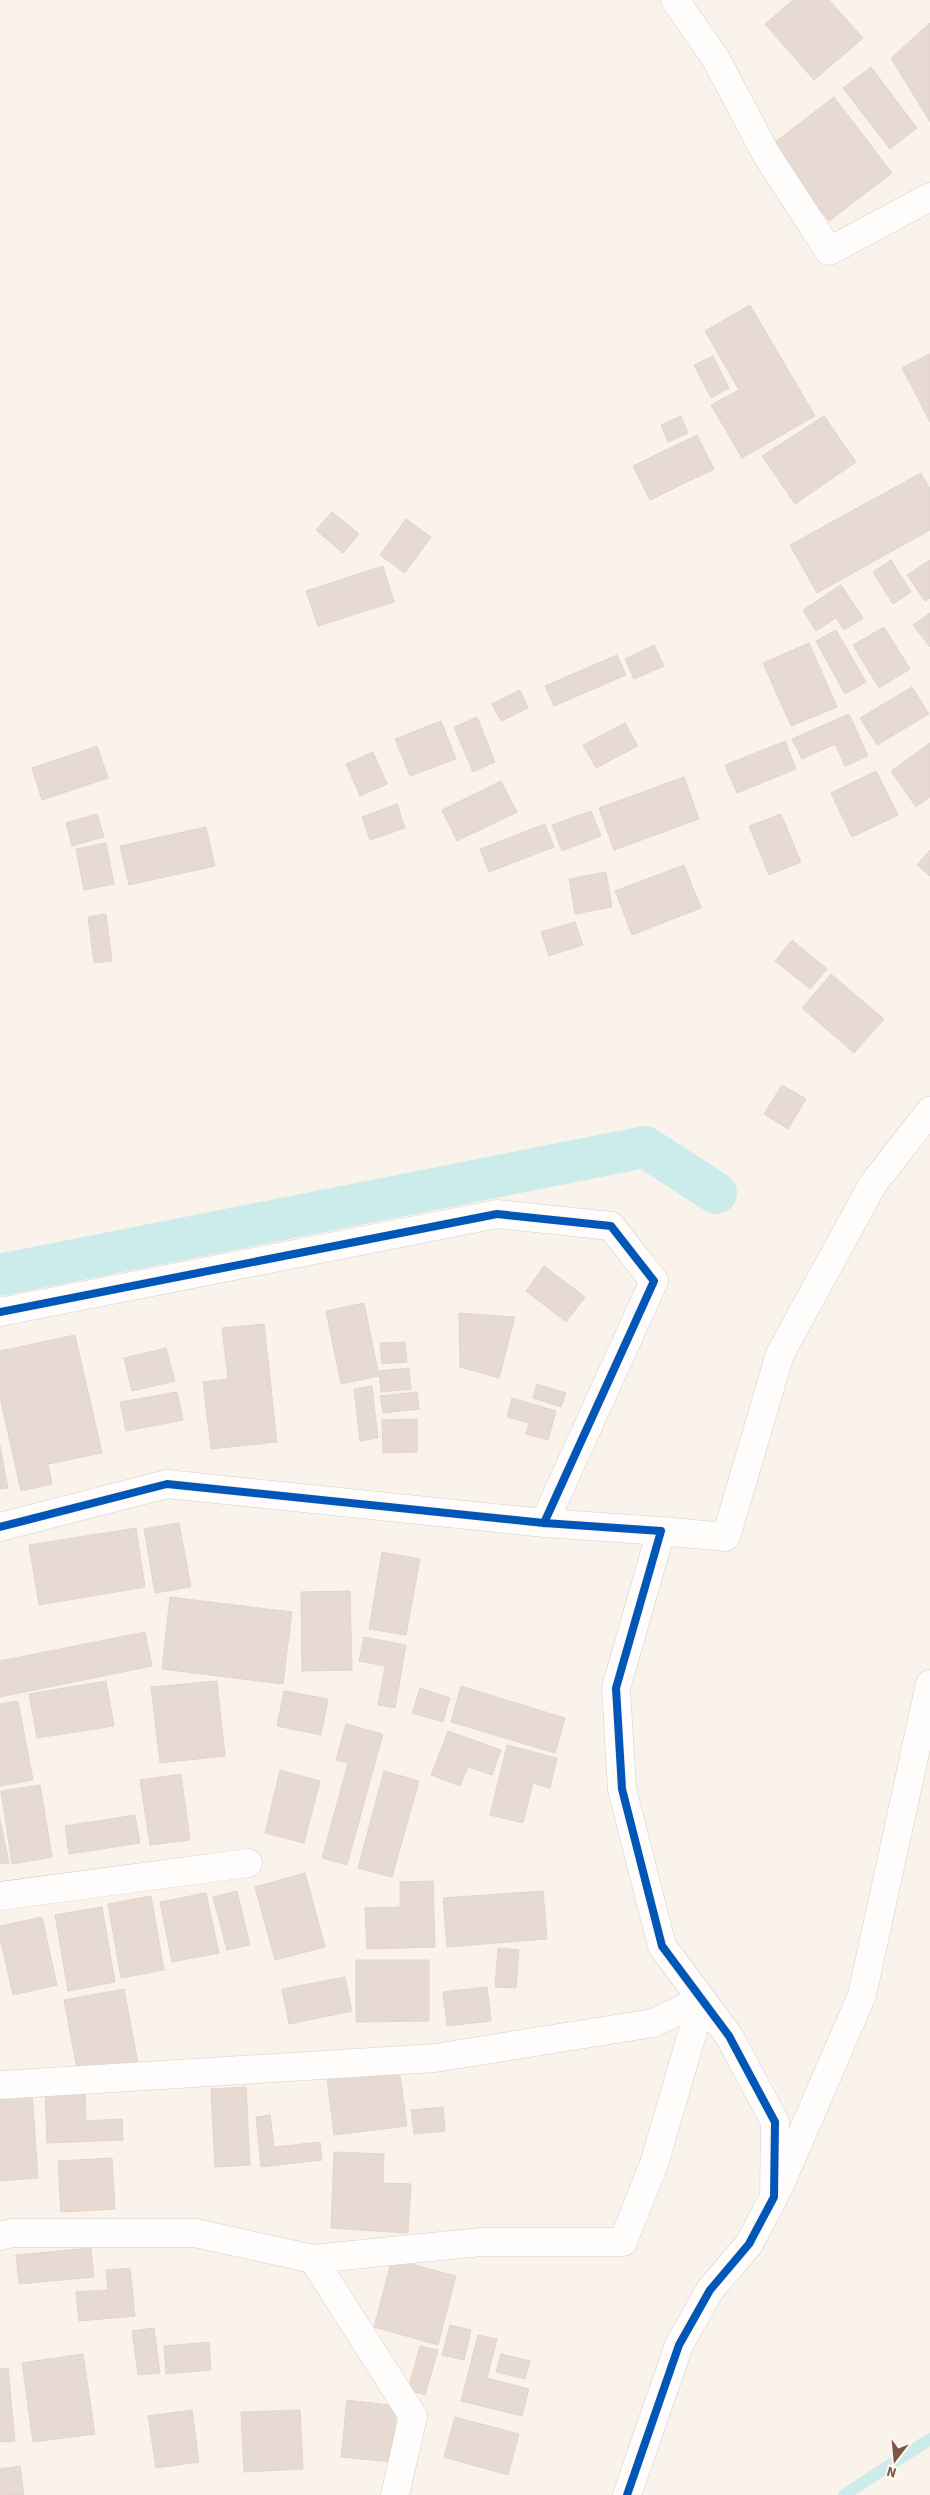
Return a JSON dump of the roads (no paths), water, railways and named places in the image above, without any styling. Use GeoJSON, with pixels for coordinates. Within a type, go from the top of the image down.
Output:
{"type":"FeatureCollection","features":[{"type":"Feature","properties":{"kind":"street"},"geometry":{"type":"LineString","coordinates":[[675,0],[716,59],[766,154],[829,251],[930,197]]}},
{"type":"Feature","properties":{"kind":"street"},"geometry":{"type":"LineString","coordinates":[[0,1527],[166,1484],[544,1523],[726,1537],[780,1354],[873,1184],[930,1111]]}},
{"type":"Feature","properties":{"kind":"street"},"geometry":{"type":"LineString","coordinates":[[0,1312],[497,1214],[611,1226],[654,1281],[544,1523]]}},
{"type":"Feature","properties":{"kind":"street"},"geometry":{"type":"LineString","coordinates":[[661,1531],[616,1688],[622,1789],[662,1946],[728,2036],[775,2122],[774,2197]]}},
{"type":"Feature","properties":{"kind":"street"},"geometry":{"type":"LineString","coordinates":[[627,2495],[679,2345],[710,2290],[749,2244],[774,2197],[862,1995],[930,1684]]}},
{"type":"Feature","properties":{"kind":"street"},"geometry":{"type":"LineString","coordinates":[[0,1896],[248,1863]]}},
{"type":"Feature","properties":{"kind":"street"},"geometry":{"type":"LineString","coordinates":[[0,2085],[435,2058],[653,2023],[702,2000]]}},
{"type":"Feature","properties":{"kind":"street"},"geometry":{"type":"LineString","coordinates":[[0,2236],[12,2234],[195,2233],[313,2259],[481,2242],[623,2242],[654,2164],[702,2000]]}},
{"type":"Feature","properties":{"kind":"street"},"geometry":{"type":"LineString","coordinates":[[313,2259],[413,2416],[395,2495]]}},
{"type":"Feature","properties":{"kind":"waterway"},"geometry":{"type":"LineString","coordinates":[[0,1275],[645,1147],[716,1193]]}},
{"type":"Feature","properties":{"kind":"waterway"},"geometry":{"type":"LineString","coordinates":[[844,2495],[930,2439]]}}]}
